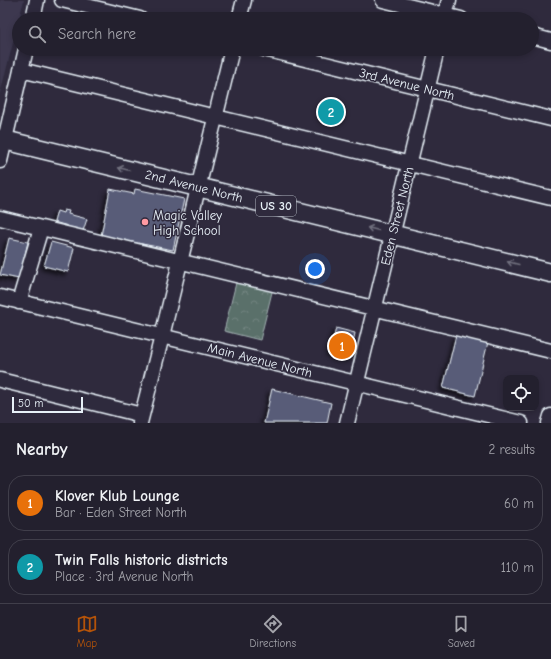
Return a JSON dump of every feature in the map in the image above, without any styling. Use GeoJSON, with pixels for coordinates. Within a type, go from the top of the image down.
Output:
{"type":"FeatureCollection","features":[{"type":"Feature","properties":{"kind":"main road","name":"2nd Avenue North"},"geometry":{"type":"LineString","coordinates":[[2,140],[551,272]]}},
{"type":"Feature","properties":{"kind":"street"},"geometry":{"type":"LineString","coordinates":[[35,12],[38,0]]}},
{"type":"Feature","properties":{"kind":"street"},"geometry":{"type":"LineString","coordinates":[[62,0],[111,12]]}},
{"type":"Feature","properties":{"kind":"street"},"geometry":{"type":"LineString","coordinates":[[241,12],[244,0]]}},
{"type":"Feature","properties":{"kind":"street"},"geometry":{"type":"LineString","coordinates":[[383,0],[427,12]]}},
{"type":"Feature","properties":{"kind":"street"},"geometry":{"type":"LineString","coordinates":[[446,12],[449,0]]}},
{"type":"Feature","properties":{"kind":"street"},"geometry":{"type":"LineString","coordinates":[[539,38],[551,41]]}},
{"type":"Feature","properties":{"kind":"street"},"geometry":{"type":"LineString","coordinates":[[0,161],[2,140],[24,56]]}},
{"type":"Feature","properties":{"kind":"street"},"geometry":{"type":"LineString","coordinates":[[0,380],[141,419],[230,56]]}},
{"type":"Feature","properties":{"kind":"street","name":"3rd Avenue North"},"geometry":{"type":"LineString","coordinates":[[293,56],[551,119]]}},
{"type":"Feature","properties":{"kind":"street","name":"Eden Street North"},"geometry":{"type":"LineString","coordinates":[[347,423],[435,56]]}},
{"type":"Feature","properties":{"kind":"street"},"geometry":{"type":"LineString","coordinates":[[21,70],[551,198]]}},
{"type":"Feature","properties":{"kind":"street"},"geometry":{"type":"LineString","coordinates":[[0,218],[551,351]]}},
{"type":"Feature","properties":{"kind":"street"},"geometry":{"type":"LineString","coordinates":[[19,302],[41,228]]}},
{"type":"Feature","properties":{"kind":"street","name":"Main Avenue North"},"geometry":{"type":"LineString","coordinates":[[0,297],[521,423]]}},
{"type":"Feature","properties":{"kind":"street"},"geometry":{"type":"LineString","coordinates":[[549,423],[551,416]]}},
{"type":"Feature","properties":{"kind":"shaded area"},"geometry":{"type":"Polygon","coordinates":[[[0,0],[24,0],[21,12],[12,12],[12,47],[0,94],[0,0]]]}},
{"type":"Feature","properties":{"kind":"green space"},"geometry":{"type":"Polygon","coordinates":[[[237,279],[273,288],[260,340],[224,331],[237,279]]]}},
{"type":"Feature","properties":{"kind":"building"},"geometry":{"type":"Polygon","coordinates":[[[110,189],[134,194],[135,189],[184,199],[173,250],[101,236],[110,189]]]}},
{"type":"Feature","properties":{"kind":"building"},"geometry":{"type":"Polygon","coordinates":[[[64,210],[69,211],[68,214],[87,219],[83,231],[74,228],[73,230],[67,228],[68,226],[54,222],[57,211],[63,213],[64,210]]]}},
{"type":"Feature","properties":{"kind":"building"},"geometry":{"type":"Polygon","coordinates":[[[9,238],[28,242],[19,279],[0,275],[9,238]]]}},
{"type":"Feature","properties":{"kind":"building"},"geometry":{"type":"Polygon","coordinates":[[[51,242],[74,248],[68,272],[44,266],[51,242]]]}},
{"type":"Feature","properties":{"kind":"building"},"geometry":{"type":"Polygon","coordinates":[[[336,328],[355,333],[350,357],[330,352],[336,328]]]}},
{"type":"Feature","properties":{"kind":"building"},"geometry":{"type":"Polygon","coordinates":[[[456,335],[488,342],[475,396],[443,388],[456,335]]]}},
{"type":"Feature","properties":{"kind":"building"},"geometry":{"type":"Polygon","coordinates":[[[272,389],[331,403],[327,423],[264,423],[272,389]]]}},
{"type":"Feature","properties":{"kind":"place","name":"Twin Falls historic districts"},"geometry":{"type":"Point","coordinates":[331,112]}},
{"type":"Feature","properties":{"kind":"place","name":"Magic Valley High School"},"geometry":{"type":"Point","coordinates":[145,222]}},
{"type":"Feature","properties":{"kind":"place","name":"Klover Klub Lounge"},"geometry":{"type":"Point","coordinates":[342,346]}}]}
